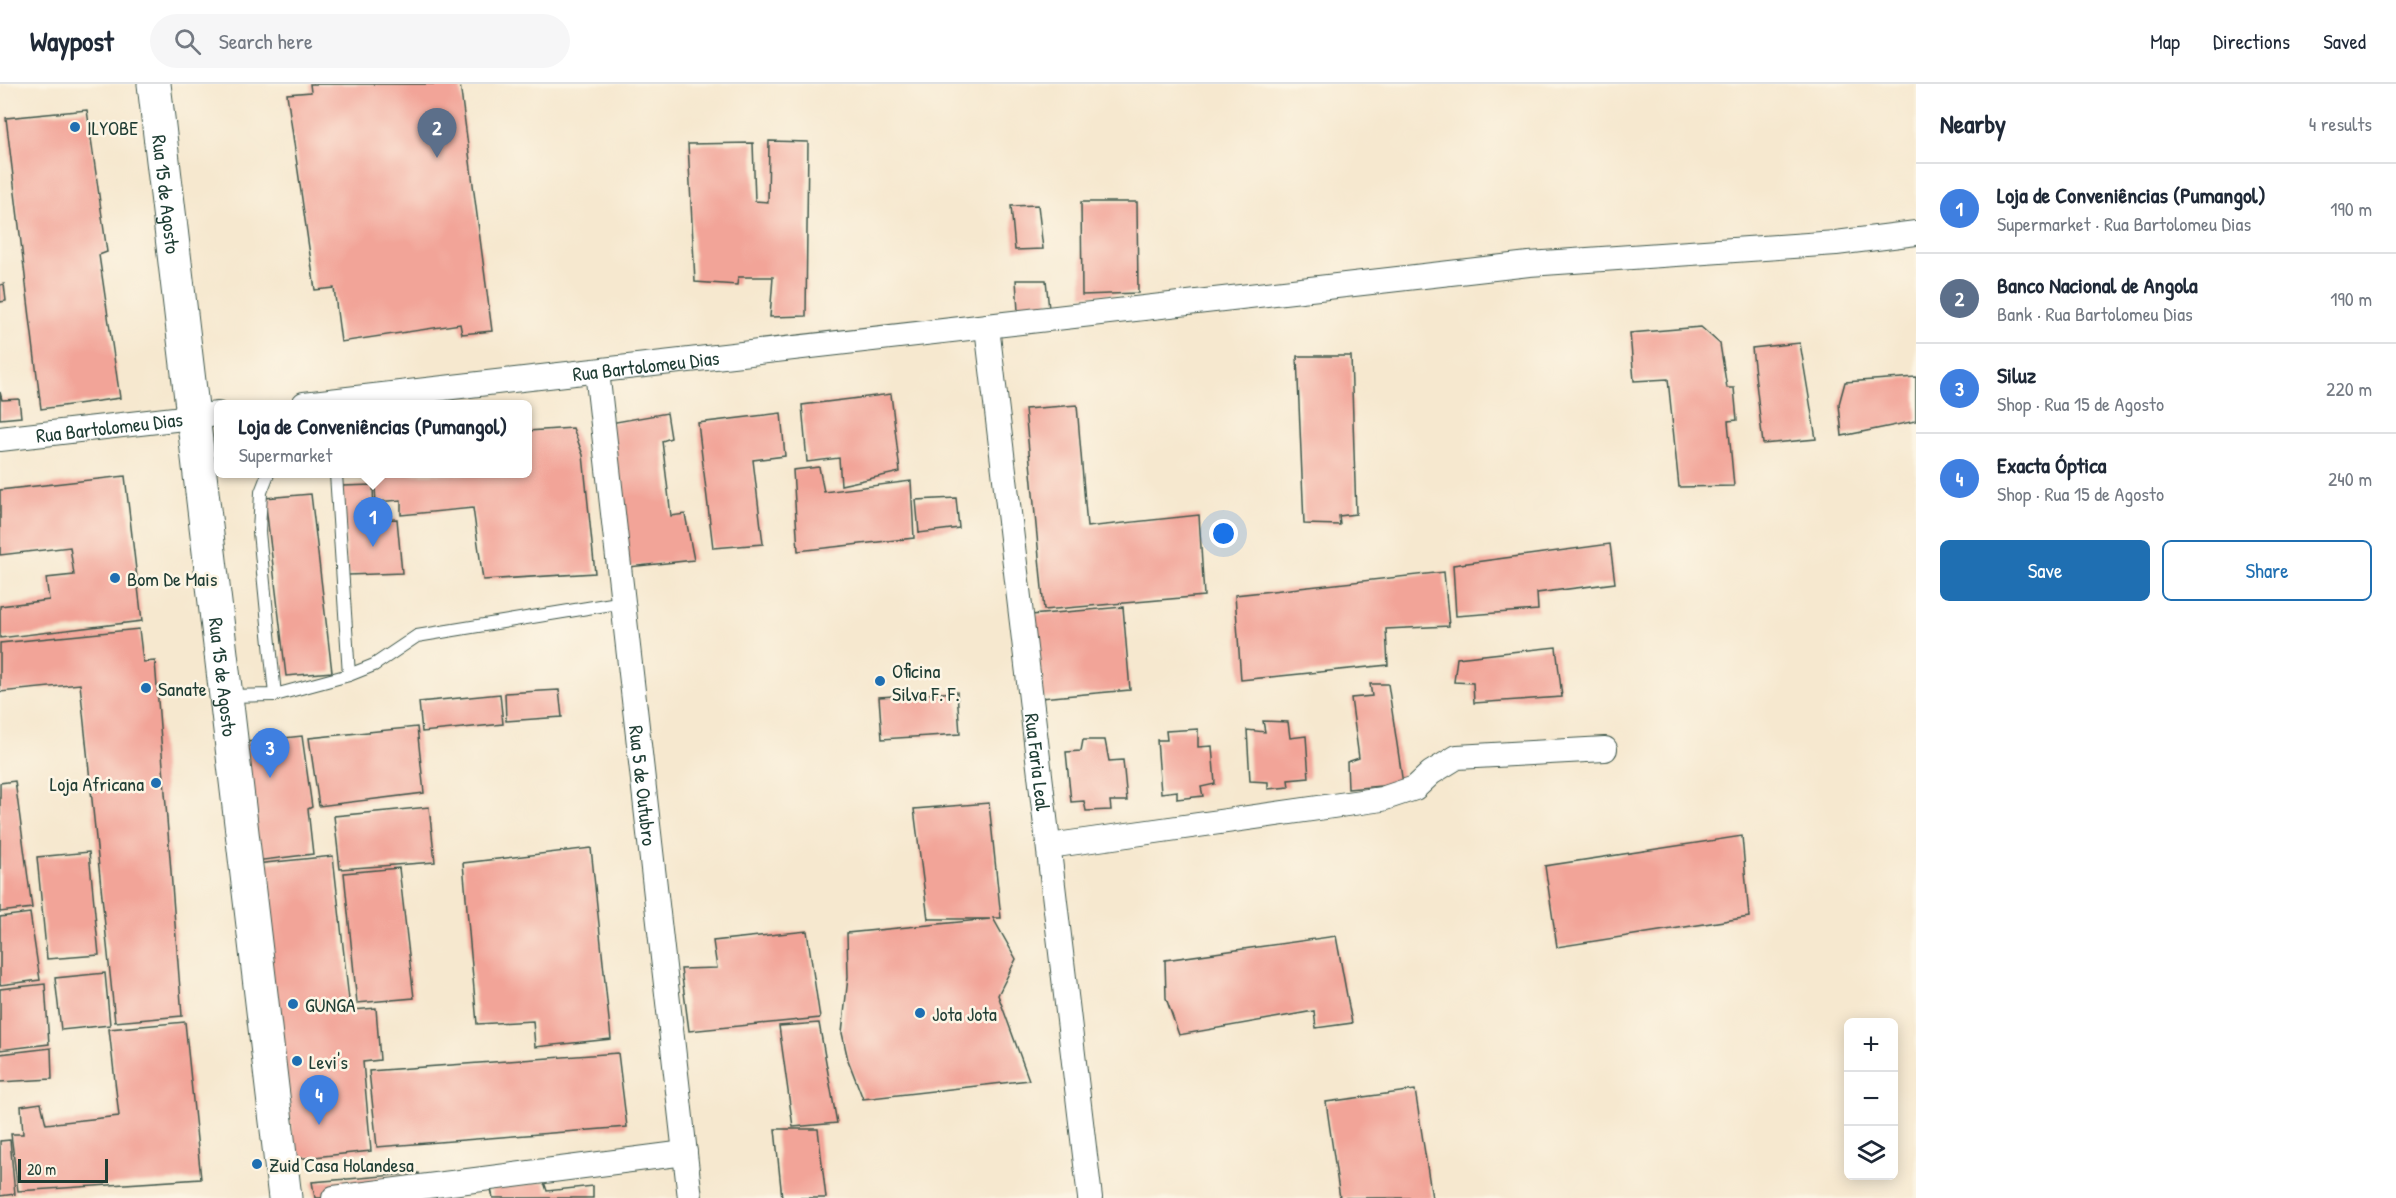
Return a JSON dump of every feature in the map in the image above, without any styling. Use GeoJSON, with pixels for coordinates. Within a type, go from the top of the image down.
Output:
{"type":"FeatureCollection","features":[{"type":"Feature","properties":{"kind":"main road","name":"Rua 15 de Agosto"},"geometry":{"type":"LineString","coordinates":[[154,84],[206,416],[226,696],[285,1198]]}},
{"type":"Feature","properties":{"kind":"street","name":"Rua Bartolomeu Dias"},"geometry":{"type":"LineString","coordinates":[[355,400],[1529,264],[1836,243],[1916,233]]}},
{"type":"Feature","properties":{"kind":"street","name":"Rua Faria Leal"},"geometry":{"type":"LineString","coordinates":[[987,327],[1090,1198]]}},
{"type":"Feature","properties":{"kind":"street","name":"Rua 5 de Outubro"},"geometry":{"type":"LineString","coordinates":[[597,371],[690,1198]]}},
{"type":"Feature","properties":{"kind":"street","name":"Rua Bartolomeu Dias"},"geometry":{"type":"LineString","coordinates":[[0,439],[206,416]]}},
{"type":"Feature","properties":{"kind":"street"},"geometry":{"type":"LineString","coordinates":[[1049,846],[1382,799],[1415,788],[1431,773],[1456,758],[1605,749]]}},
{"type":"Feature","properties":{"kind":"street"},"geometry":{"type":"LineString","coordinates":[[334,1198],[685,1153]]}},
{"type":"Feature","properties":{"kind":"lane"},"geometry":{"type":"LineString","coordinates":[[266,478],[261,492],[259,532],[275,695]]}},
{"type":"Feature","properties":{"kind":"lane"},"geometry":{"type":"LineString","coordinates":[[336,478],[349,675]]}},
{"type":"Feature","properties":{"kind":"lane"},"geometry":{"type":"LineString","coordinates":[[226,696],[275,695],[349,675],[374,665],[417,636],[624,602]]}},
{"type":"Feature","properties":{"kind":"building"},"geometry":{"type":"Polygon","coordinates":[[[310,84],[460,84],[492,331],[462,334],[460,324],[341,342],[334,288],[315,290],[287,94],[311,92],[310,84]]]}},
{"type":"Feature","properties":{"kind":"building"},"geometry":{"type":"Polygon","coordinates":[[[87,110],[107,252],[99,255],[120,398],[41,409],[6,118],[87,110]]]}},
{"type":"Feature","properties":{"kind":"building"},"geometry":{"type":"Polygon","coordinates":[[[769,141],[808,142],[806,316],[770,317],[773,277],[738,277],[737,285],[695,282],[688,144],[753,143],[755,201],[768,202],[769,141]]]}},
{"type":"Feature","properties":{"kind":"building"},"geometry":{"type":"Polygon","coordinates":[[[1081,202],[1137,202],[1138,293],[1082,295],[1081,202]]]}},
{"type":"Feature","properties":{"kind":"building"},"geometry":{"type":"Polygon","coordinates":[[[1038,205],[1043,249],[1015,250],[1011,206],[1038,205]]]}},
{"type":"Feature","properties":{"kind":"building"},"geometry":{"type":"Polygon","coordinates":[[[1016,280],[1046,280],[1049,309],[1018,311],[1016,280]]]}},
{"type":"Feature","properties":{"kind":"building"},"geometry":{"type":"Polygon","coordinates":[[[4,284],[6,301],[0,302],[0,285],[4,284]]]}},
{"type":"Feature","properties":{"kind":"building"},"geometry":{"type":"Polygon","coordinates":[[[1701,327],[1720,344],[1727,388],[1734,388],[1737,420],[1728,421],[1734,486],[1679,487],[1668,379],[1634,381],[1630,333],[1701,327]]]}},
{"type":"Feature","properties":{"kind":"building"},"geometry":{"type":"Polygon","coordinates":[[[1800,343],[1816,439],[1763,444],[1752,348],[1800,343]]]}},
{"type":"Feature","properties":{"kind":"building"},"geometry":{"type":"Polygon","coordinates":[[[1297,356],[1351,356],[1356,514],[1339,516],[1340,525],[1304,524],[1297,356]]]}},
{"type":"Feature","properties":{"kind":"building"},"geometry":{"type":"Polygon","coordinates":[[[1916,377],[1916,421],[1842,436],[1839,404],[1845,382],[1916,377]]]}},
{"type":"Feature","properties":{"kind":"building"},"geometry":{"type":"Polygon","coordinates":[[[0,392],[2,400],[19,399],[21,417],[0,419],[0,392]]]}},
{"type":"Feature","properties":{"kind":"building"},"geometry":{"type":"Polygon","coordinates":[[[891,394],[900,472],[841,485],[839,458],[807,462],[802,405],[891,394]]]}},
{"type":"Feature","properties":{"kind":"building"},"geometry":{"type":"Polygon","coordinates":[[[1077,405],[1087,527],[1199,515],[1204,596],[1044,610],[1025,409],[1077,405]]]}},
{"type":"Feature","properties":{"kind":"building"},"geometry":{"type":"Polygon","coordinates":[[[667,413],[671,438],[662,441],[671,516],[685,514],[694,560],[629,567],[610,423],[667,413]]]}},
{"type":"Feature","properties":{"kind":"building"},"geometry":{"type":"Polygon","coordinates":[[[781,413],[785,456],[753,460],[763,544],[713,548],[698,423],[781,413]]]}},
{"type":"Feature","properties":{"kind":"building"},"geometry":{"type":"Polygon","coordinates":[[[573,428],[583,455],[595,573],[483,580],[473,508],[401,515],[401,500],[376,502],[374,478],[532,478],[532,431],[573,428]]]}},
{"type":"Feature","properties":{"kind":"building"},"geometry":{"type":"Polygon","coordinates":[[[819,467],[824,492],[911,481],[914,538],[798,551],[793,470],[819,467]]]}},
{"type":"Feature","properties":{"kind":"building"},"geometry":{"type":"Polygon","coordinates":[[[125,476],[142,621],[0,638],[0,606],[49,600],[46,578],[74,575],[70,547],[0,555],[0,490],[125,476]]]}},
{"type":"Feature","properties":{"kind":"building"},"geometry":{"type":"Polygon","coordinates":[[[373,485],[374,520],[397,519],[402,573],[348,575],[342,486],[373,485]]]}},
{"type":"Feature","properties":{"kind":"building"},"geometry":{"type":"Polygon","coordinates":[[[311,494],[332,672],[286,676],[265,498],[311,494]]]}},
{"type":"Feature","properties":{"kind":"building"},"geometry":{"type":"Polygon","coordinates":[[[956,498],[959,528],[919,533],[916,500],[956,498]]]}},
{"type":"Feature","properties":{"kind":"building"},"geometry":{"type":"Polygon","coordinates":[[[1610,544],[1615,583],[1537,593],[1538,610],[1456,616],[1453,565],[1610,544]]]}},
{"type":"Feature","properties":{"kind":"building"},"geometry":{"type":"Polygon","coordinates":[[[1444,572],[1449,626],[1386,629],[1388,665],[1241,680],[1235,595],[1444,572]]]}},
{"type":"Feature","properties":{"kind":"building"},"geometry":{"type":"Polygon","coordinates":[[[1123,607],[1130,690],[1041,698],[1031,615],[1123,607]]]}},
{"type":"Feature","properties":{"kind":"building"},"geometry":{"type":"Polygon","coordinates":[[[139,629],[143,662],[155,661],[182,1016],[115,1022],[80,684],[0,692],[0,643],[139,629]]]}},
{"type":"Feature","properties":{"kind":"building"},"geometry":{"type":"Polygon","coordinates":[[[1556,647],[1562,697],[1474,703],[1473,683],[1454,682],[1457,658],[1556,647]]]}},
{"type":"Feature","properties":{"kind":"building"},"geometry":{"type":"Polygon","coordinates":[[[1370,684],[1388,684],[1403,784],[1348,789],[1347,762],[1359,758],[1351,698],[1372,696],[1370,684]]]}},
{"type":"Feature","properties":{"kind":"building"},"geometry":{"type":"Polygon","coordinates":[[[559,690],[562,717],[506,721],[505,693],[559,690]]]}},
{"type":"Feature","properties":{"kind":"building"},"geometry":{"type":"Polygon","coordinates":[[[957,692],[960,734],[882,739],[879,697],[957,692]]]}},
{"type":"Feature","properties":{"kind":"building"},"geometry":{"type":"Polygon","coordinates":[[[500,694],[503,724],[422,732],[419,702],[500,694]]]}},
{"type":"Feature","properties":{"kind":"building"},"geometry":{"type":"Polygon","coordinates":[[[1263,721],[1288,722],[1290,738],[1306,736],[1309,778],[1288,780],[1289,787],[1268,789],[1268,782],[1250,781],[1247,730],[1265,732],[1263,721]]]}},
{"type":"Feature","properties":{"kind":"building"},"geometry":{"type":"Polygon","coordinates":[[[417,727],[424,793],[319,806],[309,738],[417,727]]]}},
{"type":"Feature","properties":{"kind":"building"},"geometry":{"type":"Polygon","coordinates":[[[1198,729],[1198,747],[1212,746],[1215,784],[1201,787],[1203,796],[1177,799],[1177,791],[1161,793],[1157,740],[1167,740],[1166,731],[1198,729]]]}},
{"type":"Feature","properties":{"kind":"building"},"geometry":{"type":"Polygon","coordinates":[[[302,736],[312,807],[308,809],[313,854],[255,861],[237,743],[302,736]]]}},
{"type":"Feature","properties":{"kind":"building"},"geometry":{"type":"Polygon","coordinates":[[[1083,740],[1105,740],[1109,761],[1123,760],[1127,801],[1110,801],[1111,810],[1086,811],[1084,801],[1071,802],[1066,752],[1081,751],[1083,740]]]}},
{"type":"Feature","properties":{"kind":"building"},"geometry":{"type":"Polygon","coordinates":[[[15,781],[32,908],[0,912],[0,783],[15,781]]]}},
{"type":"Feature","properties":{"kind":"building"},"geometry":{"type":"Polygon","coordinates":[[[989,803],[1001,918],[993,918],[1016,959],[998,995],[1029,1080],[863,1099],[848,1060],[842,1033],[848,977],[847,933],[990,919],[928,919],[914,809],[989,803]]]}},
{"type":"Feature","properties":{"kind":"building"},"geometry":{"type":"Polygon","coordinates":[[[429,807],[435,862],[340,869],[334,816],[429,807]]]}},
{"type":"Feature","properties":{"kind":"building"},"geometry":{"type":"Polygon","coordinates":[[[1742,836],[1749,917],[1557,947],[1545,866],[1742,836]]]}},
{"type":"Feature","properties":{"kind":"building"},"geometry":{"type":"Polygon","coordinates":[[[591,848],[611,1039],[535,1047],[533,1021],[477,1024],[463,863],[591,848]]]}},
{"type":"Feature","properties":{"kind":"building"},"geometry":{"type":"Polygon","coordinates":[[[89,852],[99,955],[47,959],[37,857],[89,852]]]}},
{"type":"Feature","properties":{"kind":"building"},"geometry":{"type":"Polygon","coordinates":[[[333,856],[350,1009],[329,1012],[376,1008],[380,1060],[363,1062],[371,1151],[295,1159],[255,864],[333,856]]]}},
{"type":"Feature","properties":{"kind":"building"},"geometry":{"type":"Polygon","coordinates":[[[399,868],[414,998],[357,1003],[344,873],[399,868]]]}},
{"type":"Feature","properties":{"kind":"building"},"geometry":{"type":"Polygon","coordinates":[[[30,913],[40,980],[0,985],[0,917],[30,913]]]}},
{"type":"Feature","properties":{"kind":"building"},"geometry":{"type":"Polygon","coordinates":[[[807,931],[820,1018],[689,1031],[681,969],[717,968],[713,941],[807,931]]]}},
{"type":"Feature","properties":{"kind":"building"},"geometry":{"type":"Polygon","coordinates":[[[1336,936],[1352,1023],[1316,1028],[1314,1011],[1179,1035],[1166,998],[1165,960],[1336,936]]]}},
{"type":"Feature","properties":{"kind":"building"},"geometry":{"type":"Polygon","coordinates":[[[105,973],[110,1025],[61,1030],[55,978],[105,973]]]}},
{"type":"Feature","properties":{"kind":"building"},"geometry":{"type":"Polygon","coordinates":[[[45,984],[49,1044],[0,1050],[0,989],[45,984]]]}},
{"type":"Feature","properties":{"kind":"building"},"geometry":{"type":"Polygon","coordinates":[[[185,1022],[201,1179],[18,1191],[11,1134],[23,1134],[21,1106],[41,1103],[46,1124],[119,1116],[109,1029],[185,1022]]]}},
{"type":"Feature","properties":{"kind":"building"},"geometry":{"type":"Polygon","coordinates":[[[819,1023],[837,1123],[793,1127],[779,1026],[819,1023]]]}},
{"type":"Feature","properties":{"kind":"building"},"geometry":{"type":"Polygon","coordinates":[[[51,1048],[52,1079],[0,1082],[0,1054],[51,1048]]]}},
{"type":"Feature","properties":{"kind":"building"},"geometry":{"type":"Polygon","coordinates":[[[618,1053],[627,1127],[377,1147],[369,1071],[618,1053]]]}},
{"type":"Feature","properties":{"kind":"building"},"geometry":{"type":"Polygon","coordinates":[[[1415,1090],[1432,1198],[1340,1198],[1326,1102],[1415,1090]]]}},
{"type":"Feature","properties":{"kind":"building"},"geometry":{"type":"Polygon","coordinates":[[[775,1129],[818,1129],[826,1198],[782,1198],[775,1129]]]}},
{"type":"Feature","properties":{"kind":"building"},"geometry":{"type":"Polygon","coordinates":[[[10,1140],[15,1194],[0,1196],[0,1141],[10,1140]]]}},
{"type":"Feature","properties":{"kind":"building"},"geometry":{"type":"Polygon","coordinates":[[[419,1173],[421,1198],[315,1198],[312,1182],[419,1173]]]}},
{"type":"Feature","properties":{"kind":"building"},"geometry":{"type":"Polygon","coordinates":[[[544,1182],[547,1191],[593,1186],[593,1198],[493,1198],[491,1189],[544,1182]]]}},
{"type":"Feature","properties":{"kind":"place","name":"ILYOBE"},"geometry":{"type":"Point","coordinates":[75,127]}},
{"type":"Feature","properties":{"kind":"place","name":"Banco Nacional de Angola"},"geometry":{"type":"Point","coordinates":[437,158]}},
{"type":"Feature","properties":{"kind":"place","name":"Loja de Conveniências (Pumangol)"},"geometry":{"type":"Point","coordinates":[373,547]}},
{"type":"Feature","properties":{"kind":"place","name":"Bom De Mais"},"geometry":{"type":"Point","coordinates":[115,578]}},
{"type":"Feature","properties":{"kind":"place","name":"Oficina Silva F. F."},"geometry":{"type":"Point","coordinates":[880,681]}},
{"type":"Feature","properties":{"kind":"place","name":"Sanate"},"geometry":{"type":"Point","coordinates":[146,688]}},
{"type":"Feature","properties":{"kind":"place","name":"Siluz"},"geometry":{"type":"Point","coordinates":[270,778]}},
{"type":"Feature","properties":{"kind":"place","name":"Loja Africana"},"geometry":{"type":"Point","coordinates":[156,783]}},
{"type":"Feature","properties":{"kind":"place","name":"GUNGA"},"geometry":{"type":"Point","coordinates":[293,1004]}},
{"type":"Feature","properties":{"kind":"place","name":"Jota Jota"},"geometry":{"type":"Point","coordinates":[920,1013]}},
{"type":"Feature","properties":{"kind":"place","name":"Levi's"},"geometry":{"type":"Point","coordinates":[297,1061]}},
{"type":"Feature","properties":{"kind":"place","name":"Exacta Óptica"},"geometry":{"type":"Point","coordinates":[319,1125]}},
{"type":"Feature","properties":{"kind":"place","name":"Zuid Casa Holandesa"},"geometry":{"type":"Point","coordinates":[257,1164]}}]}
